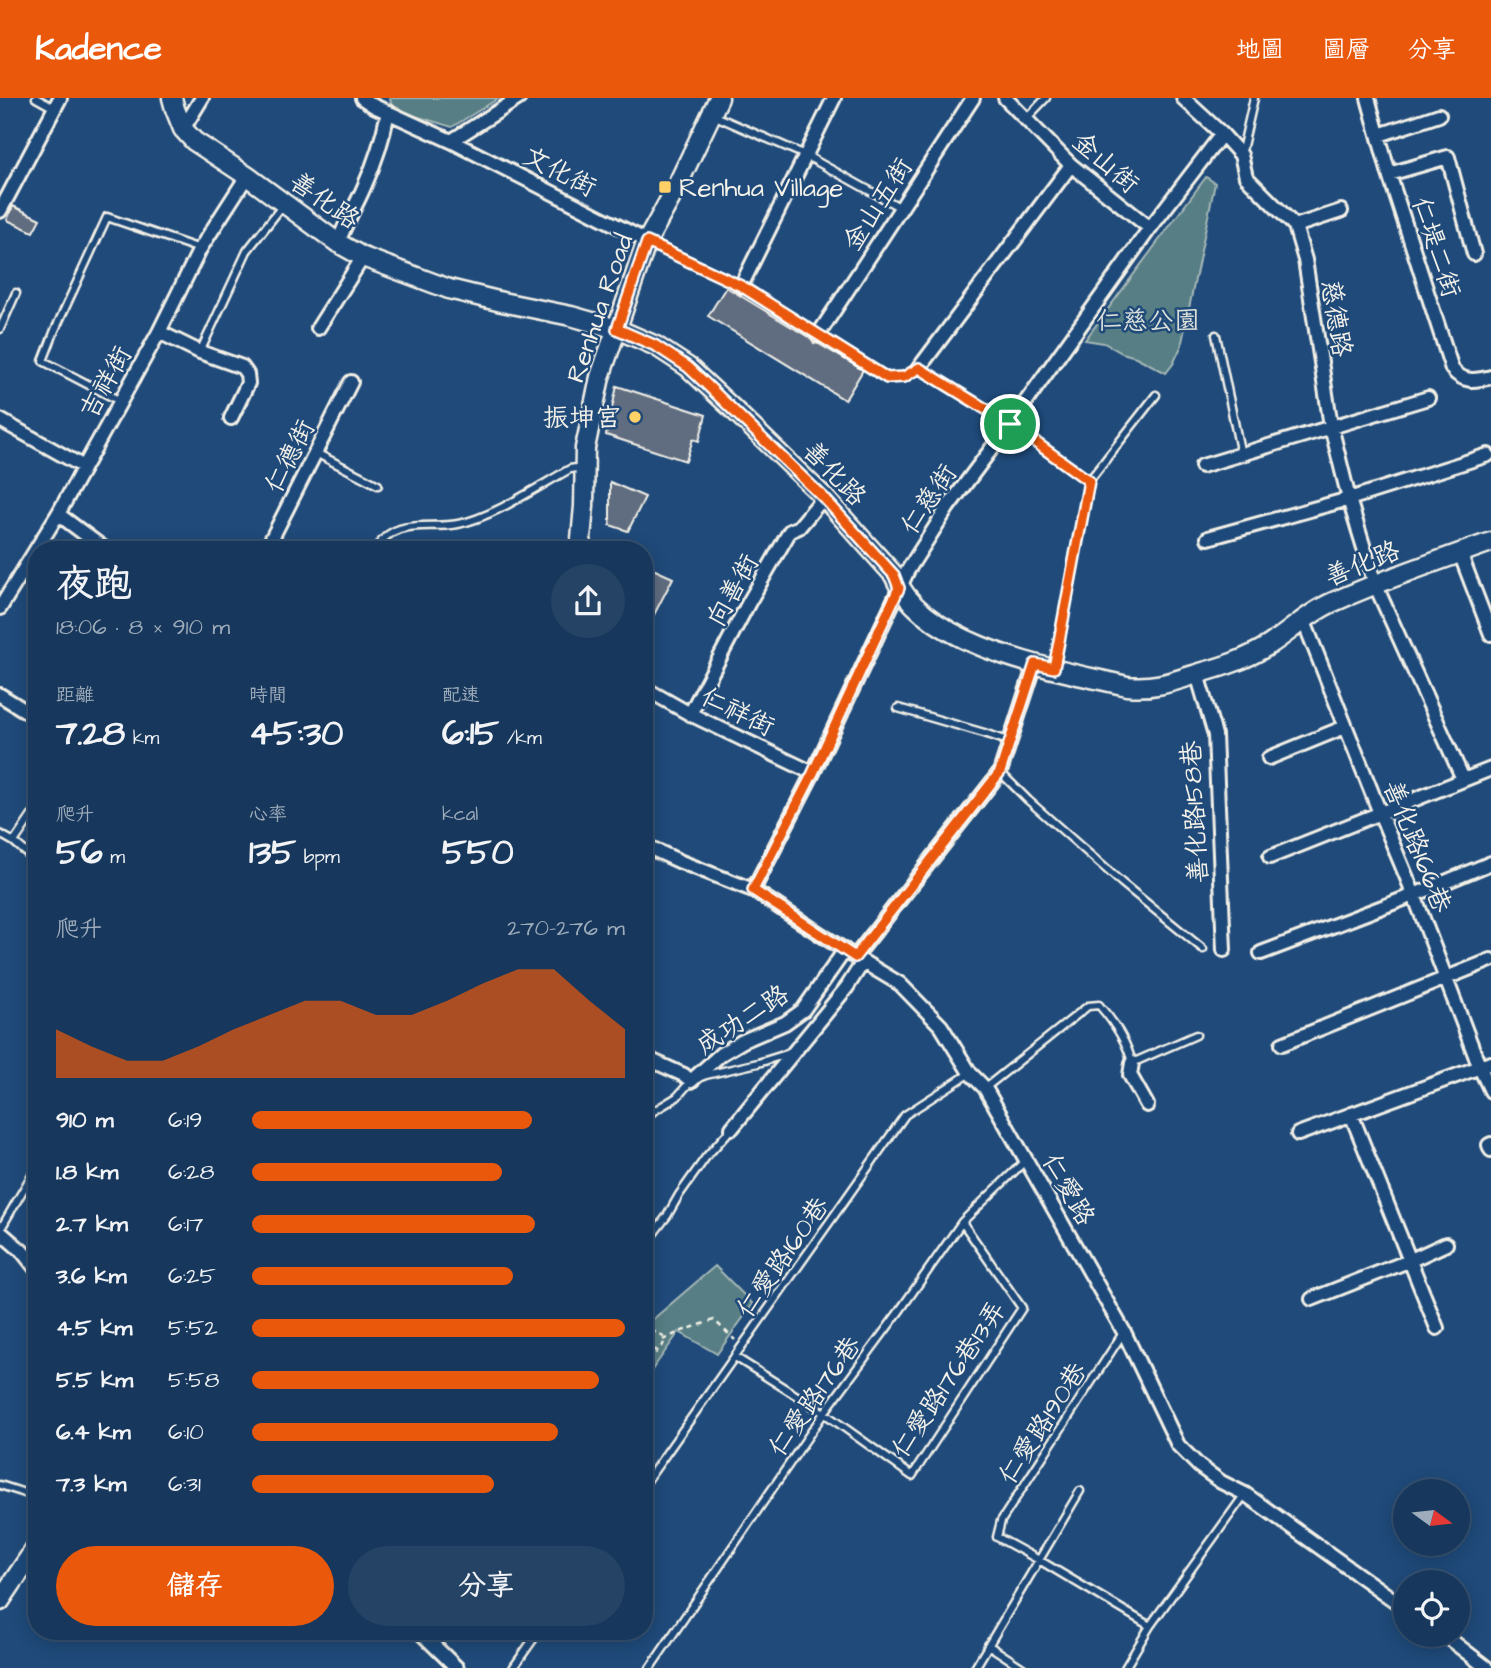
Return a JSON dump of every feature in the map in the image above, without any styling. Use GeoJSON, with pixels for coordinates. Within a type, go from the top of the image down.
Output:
{"type":"FeatureCollection","features":[{"type":"Feature","properties":{"kind":"street"},"geometry":{"type":"LineString","coordinates":[[173,98],[183,129]]}},
{"type":"Feature","properties":{"kind":"street"},"geometry":{"type":"LineString","coordinates":[[183,129],[202,98]]}},
{"type":"Feature","properties":{"kind":"street","name":"文化街"},"geometry":{"type":"LineString","coordinates":[[362,98],[378,102],[388,113],[452,141],[647,242]]}},
{"type":"Feature","properties":{"kind":"street"},"geometry":{"type":"LineString","coordinates":[[452,141],[519,98]]}},
{"type":"Feature","properties":{"kind":"street","name":"Renhua Road"},"geometry":{"type":"LineString","coordinates":[[581,541],[585,448],[595,398],[647,242],[719,98]]}},
{"type":"Feature","properties":{"kind":"street"},"geometry":{"type":"LineString","coordinates":[[741,286],[834,98]]}},
{"type":"Feature","properties":{"kind":"street","name":"金山五街"},"geometry":{"type":"LineString","coordinates":[[818,335],[973,98]]}},
{"type":"Feature","properties":{"kind":"street","name":"金山街"},"geometry":{"type":"LineString","coordinates":[[1006,98],[1071,164],[1150,228]]}},
{"type":"Feature","properties":{"kind":"street","name":"慈德路"},"geometry":{"type":"LineString","coordinates":[[1183,98],[1241,155],[1246,177],[1295,226],[1305,260],[1331,426],[1349,499],[1376,584],[1463,779]]}},
{"type":"Feature","properties":{"kind":"street","name":"仁堤二街"},"geometry":{"type":"LineString","coordinates":[[1368,98],[1389,174],[1452,369],[1461,378],[1476,380],[1491,377]]}},
{"type":"Feature","properties":{"kind":"street"},"geometry":{"type":"LineString","coordinates":[[0,211],[57,103]]}},
{"type":"Feature","properties":{"kind":"street"},"geometry":{"type":"LineString","coordinates":[[338,243],[364,187],[388,113]]}},
{"type":"Feature","properties":{"kind":"street"},"geometry":{"type":"LineString","coordinates":[[1380,135],[1439,115]]}},
{"type":"Feature","properties":{"kind":"street","name":"善化路"},"geometry":{"type":"LineString","coordinates":[[183,129],[194,141],[338,243],[363,257],[449,289],[571,316],[617,329],[656,346],[688,367],[824,498],[894,575],[899,588],[924,614],[948,630],[987,649],[1035,664],[1127,686],[1143,688],[1162,685],[1240,661],[1330,604],[1376,584],[1491,542]]}},
{"type":"Feature","properties":{"kind":"street","name":"仁慈街"},"geometry":{"type":"LineString","coordinates":[[753,890],[813,773],[908,570],[948,507],[1150,228],[1222,134]]}},
{"type":"Feature","properties":{"kind":"street"},"geometry":{"type":"LineString","coordinates":[[1389,174],[1448,157],[1474,254]]}},
{"type":"Feature","properties":{"kind":"street"},"geometry":{"type":"LineString","coordinates":[[919,368],[1071,164]]}},
{"type":"Feature","properties":{"kind":"street","name":"吉祥街"},"geometry":{"type":"LineString","coordinates":[[41,541],[159,332],[200,249],[247,176]]}},
{"type":"Feature","properties":{"kind":"street"},"geometry":{"type":"LineString","coordinates":[[1295,226],[1341,211]]}},
{"type":"Feature","properties":{"kind":"street"},"geometry":{"type":"LineString","coordinates":[[318,328],[363,257]]}},
{"type":"Feature","properties":{"kind":"street"},"geometry":{"type":"LineString","coordinates":[[159,332],[201,352],[242,367],[247,374],[248,383],[231,418]]}},
{"type":"Feature","properties":{"kind":"street","name":"仁德街"},"geometry":{"type":"LineString","coordinates":[[272,541],[351,382]]}},
{"type":"Feature","properties":{"kind":"street"},"geometry":{"type":"LineString","coordinates":[[1202,466],[1428,398]]}},
{"type":"Feature","properties":{"kind":"street"},"geometry":{"type":"LineString","coordinates":[[1,424],[84,467]]}},
{"type":"Feature","properties":{"kind":"street"},"geometry":{"type":"LineString","coordinates":[[1208,538],[1349,499],[1488,454]]}},
{"type":"Feature","properties":{"kind":"street","name":"向善街"},"geometry":{"type":"LineString","coordinates":[[690,714],[790,531],[799,527],[824,498]]}},
{"type":"Feature","properties":{"kind":"street"},"geometry":{"type":"LineString","coordinates":[[58,514],[94,541]]}},
{"type":"Feature","properties":{"kind":"street"},"geometry":{"type":"LineString","coordinates":[[1460,553],[1491,634]]}},
{"type":"Feature","properties":{"kind":"street","name":"吉祥街"},"geometry":{"type":"LineString","coordinates":[[0,608],[28,563]]}},
{"type":"Feature","properties":{"kind":"street","name":"善化路166巷"},"geometry":{"type":"LineString","coordinates":[[1303,619],[1445,979],[1485,1065],[1491,1091]]}},
{"type":"Feature","properties":{"kind":"street","name":"成功二路"},"geometry":{"type":"LineString","coordinates":[[653,1061],[684,1075],[691,1082],[721,1054],[743,1041],[785,1023],[803,1010],[854,956],[1000,772],[1035,664]]}},
{"type":"Feature","properties":{"kind":"street","name":"善化路158巷"},"geometry":{"type":"LineString","coordinates":[[1197,674],[1215,735],[1224,950]]}},
{"type":"Feature","properties":{"kind":"street","name":"仁祥街"},"geometry":{"type":"LineString","coordinates":[[653,693],[690,714],[813,773]]}},
{"type":"Feature","properties":{"kind":"street"},"geometry":{"type":"LineString","coordinates":[[0,695],[28,712]]}},
{"type":"Feature","properties":{"kind":"street"},"geometry":{"type":"LineString","coordinates":[[1269,758],[1345,727]]}},
{"type":"Feature","properties":{"kind":"street"},"geometry":{"type":"LineString","coordinates":[[1270,858],[1491,769]]}},
{"type":"Feature","properties":{"kind":"street","name":"仁愛路"},"geometry":{"type":"LineString","coordinates":[[653,849],[753,890],[900,984],[941,1026],[970,1073],[985,1088],[1124,1332],[1178,1445],[1199,1466],[1221,1482],[1245,1493],[1393,1599]]}},
{"type":"Feature","properties":{"kind":"street"},"geometry":{"type":"LineString","coordinates":[[1261,953],[1491,863]]}},
{"type":"Feature","properties":{"kind":"street","name":"成功二路"},"geometry":{"type":"LineString","coordinates":[[732,1128],[847,987],[854,956]]}},
{"type":"Feature","properties":{"kind":"street"},"geometry":{"type":"LineString","coordinates":[[1282,1044],[1491,960]]}},
{"type":"Feature","properties":{"kind":"street"},"geometry":{"type":"LineString","coordinates":[[1132,1063],[1130,1075],[1147,1105]]}},
{"type":"Feature","properties":{"kind":"street"},"geometry":{"type":"LineString","coordinates":[[1298,1134],[1485,1065]]}},
{"type":"Feature","properties":{"kind":"street"},"geometry":{"type":"LineString","coordinates":[[1351,1114],[1437,1328]]}},
{"type":"Feature","properties":{"kind":"street"},"geometry":{"type":"LineString","coordinates":[[1491,1144],[1491,1150]]}},
{"type":"Feature","properties":{"kind":"street"},"geometry":{"type":"LineString","coordinates":[[0,1231],[28,1259]]}},
{"type":"Feature","properties":{"kind":"street"},"geometry":{"type":"LineString","coordinates":[[1312,1298],[1446,1244]]}},
{"type":"Feature","properties":{"kind":"street"},"geometry":{"type":"LineString","coordinates":[[0,1601],[28,1559]]}},
{"type":"Feature","properties":{"kind":"street"},"geometry":{"type":"LineString","coordinates":[[428,1640],[457,1668]]}},
{"type":"Feature","properties":{"kind":"street"},"geometry":{"type":"LineString","coordinates":[[1460,1647],[1487,1668]]}},
{"type":"Feature","properties":{"kind":"lane"},"geometry":{"type":"LineString","coordinates":[[36,98],[57,103]]}},
{"type":"Feature","properties":{"kind":"lane"},"geometry":{"type":"LineString","coordinates":[[1026,119],[1046,98]]}},
{"type":"Feature","properties":{"kind":"lane"},"geometry":{"type":"LineString","coordinates":[[1241,155],[1254,98]]}},
{"type":"Feature","properties":{"kind":"lane"},"geometry":{"type":"LineString","coordinates":[[711,115],[806,155],[902,208]]}},
{"type":"Feature","properties":{"kind":"lane"},"geometry":{"type":"LineString","coordinates":[[201,352],[247,251],[284,203]]}},
{"type":"Feature","properties":{"kind":"lane"},"geometry":{"type":"LineString","coordinates":[[120,401],[43,361],[107,217],[200,249]]}},
{"type":"Feature","properties":{"kind":"lane"},"geometry":{"type":"LineString","coordinates":[[647,242],[741,286],[887,378],[904,377],[919,368],[1010,424],[1089,481]]}},
{"type":"Feature","properties":{"kind":"lane"},"geometry":{"type":"LineString","coordinates":[[0,329],[16,293]]}},
{"type":"Feature","properties":{"kind":"lane"},"geometry":{"type":"LineString","coordinates":[[1216,335],[1241,455]]}},
{"type":"Feature","properties":{"kind":"lane"},"geometry":{"type":"LineString","coordinates":[[1054,668],[1089,481],[1156,395]]}},
{"type":"Feature","properties":{"kind":"lane"},"geometry":{"type":"LineString","coordinates":[[316,453],[378,485]]}},
{"type":"Feature","properties":{"kind":"lane"},"geometry":{"type":"LineString","coordinates":[[382,541],[388,533],[404,527],[459,524],[484,515],[569,469],[584,467]]}},
{"type":"Feature","properties":{"kind":"lane"},"geometry":{"type":"LineString","coordinates":[[898,708],[1010,742]]}},
{"type":"Feature","properties":{"kind":"lane"},"geometry":{"type":"LineString","coordinates":[[1000,772],[1122,883],[1203,949]]}},
{"type":"Feature","properties":{"kind":"lane"},"geometry":{"type":"LineString","coordinates":[[14,842],[28,821]]}},
{"type":"Feature","properties":{"kind":"lane"},"geometry":{"type":"LineString","coordinates":[[0,834],[28,854]]}},
{"type":"Feature","properties":{"kind":"lane"},"geometry":{"type":"LineString","coordinates":[[985,1088],[1088,1006],[1099,1005],[1107,1013],[1129,1050],[1132,1063],[1196,1035]]}},
{"type":"Feature","properties":{"kind":"lane"},"geometry":{"type":"LineString","coordinates":[[653,1111],[677,1097],[691,1082],[706,1075],[795,1051]]}},
{"type":"Feature","properties":{"kind":"lane","name":"仁愛路160巷"},"geometry":{"type":"LineString","coordinates":[[653,1472],[905,1115],[970,1073]]}},
{"type":"Feature","properties":{"kind":"lane"},"geometry":{"type":"LineString","coordinates":[[653,1234],[706,1157],[732,1128]]}},
{"type":"Feature","properties":{"kind":"lane","name":"仁愛路176巷"},"geometry":{"type":"LineString","coordinates":[[650,1668],[824,1413],[962,1222],[1026,1160]]}},
{"type":"Feature","properties":{"kind":"lane"},"geometry":{"type":"LineString","coordinates":[[0,1231],[28,1182]]}},
{"type":"Feature","properties":{"kind":"lane","name":"仁愛路176巷13弄"},"geometry":{"type":"LineString","coordinates":[[824,1413],[912,1476],[1022,1308],[962,1222]]}},
{"type":"Feature","properties":{"kind":"lane","name":"仁愛路190巷"},"geometry":{"type":"LineString","coordinates":[[1039,1560],[997,1537],[1001,1521],[1124,1332]]}},
{"type":"Feature","properties":{"kind":"lane"},"geometry":{"type":"LineString","coordinates":[[735,1357],[824,1413]]}},
{"type":"Feature","properties":{"kind":"lane"},"geometry":{"type":"LineString","coordinates":[[0,1485],[28,1494]]}},
{"type":"Feature","properties":{"kind":"lane"},"geometry":{"type":"LineString","coordinates":[[975,1668],[1080,1491]]}},
{"type":"Feature","properties":{"kind":"lane"},"geometry":{"type":"LineString","coordinates":[[1125,1668],[1150,1626],[1245,1493]]}},
{"type":"Feature","properties":{"kind":"lane"},"geometry":{"type":"LineString","coordinates":[[1039,1560],[1150,1626]]}},
{"type":"Feature","properties":{"kind":"lane"},"geometry":{"type":"LineString","coordinates":[[513,1668],[533,1640]]}},
{"type":"Feature","properties":{"kind":"lane"},"geometry":{"type":"LineString","coordinates":[[988,1645],[1023,1668]]}},
{"type":"Feature","properties":{"kind":"path"},"geometry":{"type":"LineString","coordinates":[[653,1357],[663,1340],[714,1320],[743,1346]]}},
{"type":"Feature","properties":{"kind":"path"},"geometry":{"type":"LineString","coordinates":[[653,1333],[660,1334],[663,1340]]}},
{"type":"Feature","properties":{"kind":"path"},"geometry":{"type":"LineString","coordinates":[[653,1349],[660,1347]]}},
{"type":"Feature","properties":{"kind":"green space"},"geometry":{"type":"Polygon","coordinates":[[[390,98],[499,98],[452,127],[392,109],[390,98]]]}},
{"type":"Feature","properties":{"kind":"green space","name":"仁慈公園"},"geometry":{"type":"Polygon","coordinates":[[[1206,177],[1215,183],[1181,347],[1173,364],[1166,373],[1104,343],[1085,340],[1206,177]]]}},
{"type":"Feature","properties":{"kind":"green space"},"geometry":{"type":"Polygon","coordinates":[[[715,1266],[753,1304],[717,1354],[679,1332],[653,1368],[653,1319],[715,1266]]]}},
{"type":"Feature","properties":{"kind":"building"},"geometry":{"type":"Polygon","coordinates":[[[13,206],[40,219],[33,232],[7,220],[13,206]]]}},
{"type":"Feature","properties":{"kind":"building"},"geometry":{"type":"Polygon","coordinates":[[[726,287],[814,343],[863,370],[845,400],[708,316],[726,287]]]}},
{"type":"Feature","properties":{"kind":"building","name":"振坤宮"},"geometry":{"type":"Polygon","coordinates":[[[617,386],[706,415],[699,441],[693,439],[686,461],[606,435],[617,386]]]}},
{"type":"Feature","properties":{"kind":"building"},"geometry":{"type":"Polygon","coordinates":[[[610,482],[645,497],[628,531],[610,525],[610,482]]]}},
{"type":"Feature","properties":{"kind":"building"},"geometry":{"type":"Polygon","coordinates":[[[653,569],[673,578],[653,617],[653,569]]]}},
{"type":"Feature","properties":{"kind":"place","name":"Renhua Village"},"geometry":{"type":"Point","coordinates":[665,187]}},
{"type":"Feature","properties":{"kind":"place","name":"振坤宮"},"geometry":{"type":"Point","coordinates":[635,417]}},
{"type":"Feature","properties":{"kind":"route"},"geometry":{"type":"LineString","coordinates":[[647,242],[741,286],[887,378],[904,377],[919,368],[1010,424],[1089,481],[1054,668],[1035,664],[1000,772],[855,957],[753,890],[813,773],[899,588],[894,575],[824,498],[688,367],[656,346],[617,329],[647,242]]}}]}
